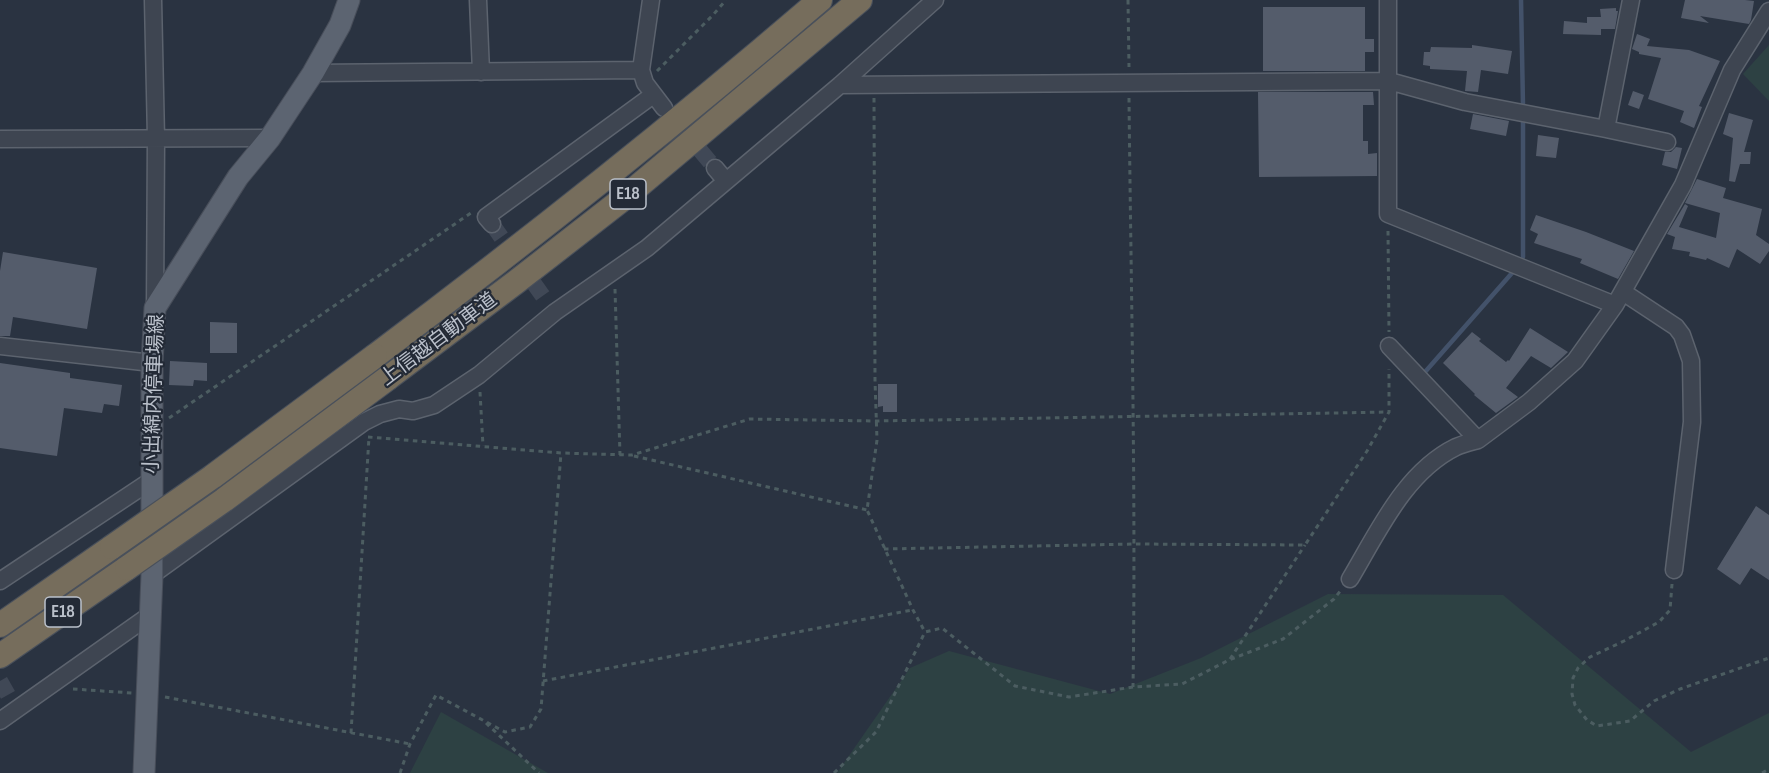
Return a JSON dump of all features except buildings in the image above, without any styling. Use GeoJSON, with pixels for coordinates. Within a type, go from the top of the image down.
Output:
{"type":"FeatureCollection","features":[{"type":"Feature","properties":{"kind":"highway","name":"上信越自動車道"},"geometry":{"type":"LineString","coordinates":[[0,625],[212,477],[500,262],[615,171],[820,0]]}},
{"type":"Feature","properties":{"kind":"highway","name":"上信越自動車道"},"geometry":{"type":"LineString","coordinates":[[0,656],[224,500],[516,282],[710,128],[860,0]]}},
{"type":"Feature","properties":{"kind":"main road","name":"小出綿内停車場線"},"geometry":{"type":"LineString","coordinates":[[144,773],[152,575],[152,363],[155,308],[238,177],[270,138],[313,73],[340,25],[349,0]]}},
{"type":"Feature","properties":{"kind":"street"},"geometry":{"type":"LineString","coordinates":[[153,0],[156,138],[155,308]]}},
{"type":"Feature","properties":{"kind":"street"},"geometry":{"type":"LineString","coordinates":[[478,0],[481,72]]}},
{"type":"Feature","properties":{"kind":"street"},"geometry":{"type":"LineString","coordinates":[[651,0],[651,89]]}},
{"type":"Feature","properties":{"kind":"street"},"geometry":{"type":"LineString","coordinates":[[152,575],[364,422],[380,414],[399,409],[413,411],[434,405],[479,375],[551,307],[615,272],[647,248],[840,85],[935,0]]}},
{"type":"Feature","properties":{"kind":"street"},"geometry":{"type":"LineString","coordinates":[[1388,0],[1388,214],[1619,299],[1676,327],[1682,335],[1691,361],[1692,422],[1674,570]]}},
{"type":"Feature","properties":{"kind":"street"},"geometry":{"type":"LineString","coordinates":[[1606,129],[1631,0]]}},
{"type":"Feature","properties":{"kind":"street"},"geometry":{"type":"LineString","coordinates":[[1350,579],[1404,490],[1426,467],[1456,447],[1478,440],[1529,402],[1575,361],[1619,299],[1683,185],[1732,70],[1769,11]]}},
{"type":"Feature","properties":{"kind":"street"},"geometry":{"type":"LineString","coordinates":[[313,73],[481,72],[651,89]]}},
{"type":"Feature","properties":{"kind":"street"},"geometry":{"type":"LineString","coordinates":[[840,85],[1389,81],[1464,102],[1667,142]]}},
{"type":"Feature","properties":{"kind":"street"},"geometry":{"type":"LineString","coordinates":[[492,224],[486,217],[651,89]]}},
{"type":"Feature","properties":{"kind":"street"},"geometry":{"type":"LineString","coordinates":[[0,139],[270,138]]}},
{"type":"Feature","properties":{"kind":"street"},"geometry":{"type":"LineString","coordinates":[[715,168],[726,181]]}},
{"type":"Feature","properties":{"kind":"street"},"geometry":{"type":"LineString","coordinates":[[0,346],[152,363]]}},
{"type":"Feature","properties":{"kind":"street"},"geometry":{"type":"LineString","coordinates":[[1389,346],[1478,440]]}},
{"type":"Feature","properties":{"kind":"street"},"geometry":{"type":"LineString","coordinates":[[0,581],[152,480]]}},
{"type":"Feature","properties":{"kind":"street"},"geometry":{"type":"LineString","coordinates":[[0,721],[13,702],[47,687],[150,615]]}},
{"type":"Feature","properties":{"kind":"path"},"geometry":{"type":"LineString","coordinates":[[651,89],[689,40],[726,0]]}},
{"type":"Feature","properties":{"kind":"path"},"geometry":{"type":"LineString","coordinates":[[1128,0],[1135,544],[1133,687]]}},
{"type":"Feature","properties":{"kind":"path"},"geometry":{"type":"LineString","coordinates":[[873,84],[877,440],[867,510],[925,632]]}},
{"type":"Feature","properties":{"kind":"path"},"geometry":{"type":"LineString","coordinates":[[152,429],[472,212]]}},
{"type":"Feature","properties":{"kind":"path"},"geometry":{"type":"LineString","coordinates":[[1229,660],[1366,451],[1389,412],[1388,214]]}},
{"type":"Feature","properties":{"kind":"path"},"geometry":{"type":"LineString","coordinates":[[615,272],[620,456]]}},
{"type":"Feature","properties":{"kind":"path"},"geometry":{"type":"LineString","coordinates":[[479,375],[483,446]]}},
{"type":"Feature","properties":{"kind":"path"},"geometry":{"type":"LineString","coordinates":[[346,435],[620,456],[632,455],[750,419],[876,421],[1389,412]]}},
{"type":"Feature","properties":{"kind":"path"},"geometry":{"type":"LineString","coordinates":[[351,733],[369,437]]}},
{"type":"Feature","properties":{"kind":"path"},"geometry":{"type":"LineString","coordinates":[[400,773],[410,744],[436,695],[505,732],[530,727],[541,709],[561,453]]}},
{"type":"Feature","properties":{"kind":"path"},"geometry":{"type":"LineString","coordinates":[[632,455],[867,510]]}},
{"type":"Feature","properties":{"kind":"path"},"geometry":{"type":"LineString","coordinates":[[884,549],[1135,544],[1305,545]]}},
{"type":"Feature","properties":{"kind":"path"},"geometry":{"type":"LineString","coordinates":[[1674,570],[1670,610],[1659,622],[1590,657],[1578,668],[1573,678],[1572,694],[1575,705],[1587,720],[1597,726],[1630,721],[1654,701],[1680,689],[1769,658]]}},
{"type":"Feature","properties":{"kind":"path"},"geometry":{"type":"LineString","coordinates":[[925,632],[942,628],[1015,686],[1069,697],[1133,687],[1182,684],[1229,660],[1283,639],[1334,599],[1350,579]]}},
{"type":"Feature","properties":{"kind":"path"},"geometry":{"type":"LineString","coordinates":[[543,681],[913,610]]}},
{"type":"Feature","properties":{"kind":"path"},"geometry":{"type":"LineString","coordinates":[[834,773],[876,732],[925,632]]}},
{"type":"Feature","properties":{"kind":"path"},"geometry":{"type":"LineString","coordinates":[[47,687],[147,693],[410,744]]}},
{"type":"Feature","properties":{"kind":"path"},"geometry":{"type":"LineString","coordinates":[[481,719],[540,773]]}},
{"type":"Feature","properties":{"kind":"path"},"geometry":{"type":"LineString","coordinates":[[1762,773],[1769,770]]}},
{"type":"Feature","properties":{"kind":"green space"},"geometry":{"type":"Polygon","coordinates":[[[1769,45],[1769,101],[1743,74],[1769,45]]]}},
{"type":"Feature","properties":{"kind":"green space"},"geometry":{"type":"Polygon","coordinates":[[[1328,594],[1503,595],[1691,752],[1769,713],[1769,773],[837,773],[910,668],[949,651],[1110,694],[1201,658],[1328,594]]]}},
{"type":"Feature","properties":{"kind":"green space"},"geometry":{"type":"Polygon","coordinates":[[[441,712],[548,773],[410,773],[441,712]]]}},
{"type":"Feature","properties":{"kind":"waterway"},"geometry":{"type":"LineString","coordinates":[[1521,0],[1523,105]]}},
{"type":"Feature","properties":{"kind":"waterway"},"geometry":{"type":"LineString","coordinates":[[1523,116],[1523,257]]}},
{"type":"Feature","properties":{"kind":"waterway"},"geometry":{"type":"LineString","coordinates":[[1425,372],[1512,273]]}},
{"type":"Feature","properties":{"kind":"tunnel"},"geometry":{"type":"LineString","coordinates":[[669,113],[715,168]]}},
{"type":"Feature","properties":{"kind":"tunnel"},"geometry":{"type":"LineString","coordinates":[[492,224],[547,302]]}},
{"type":"Feature","properties":{"kind":"tunnel"},"geometry":{"type":"LineString","coordinates":[[0,681],[8,695]]}}]}
